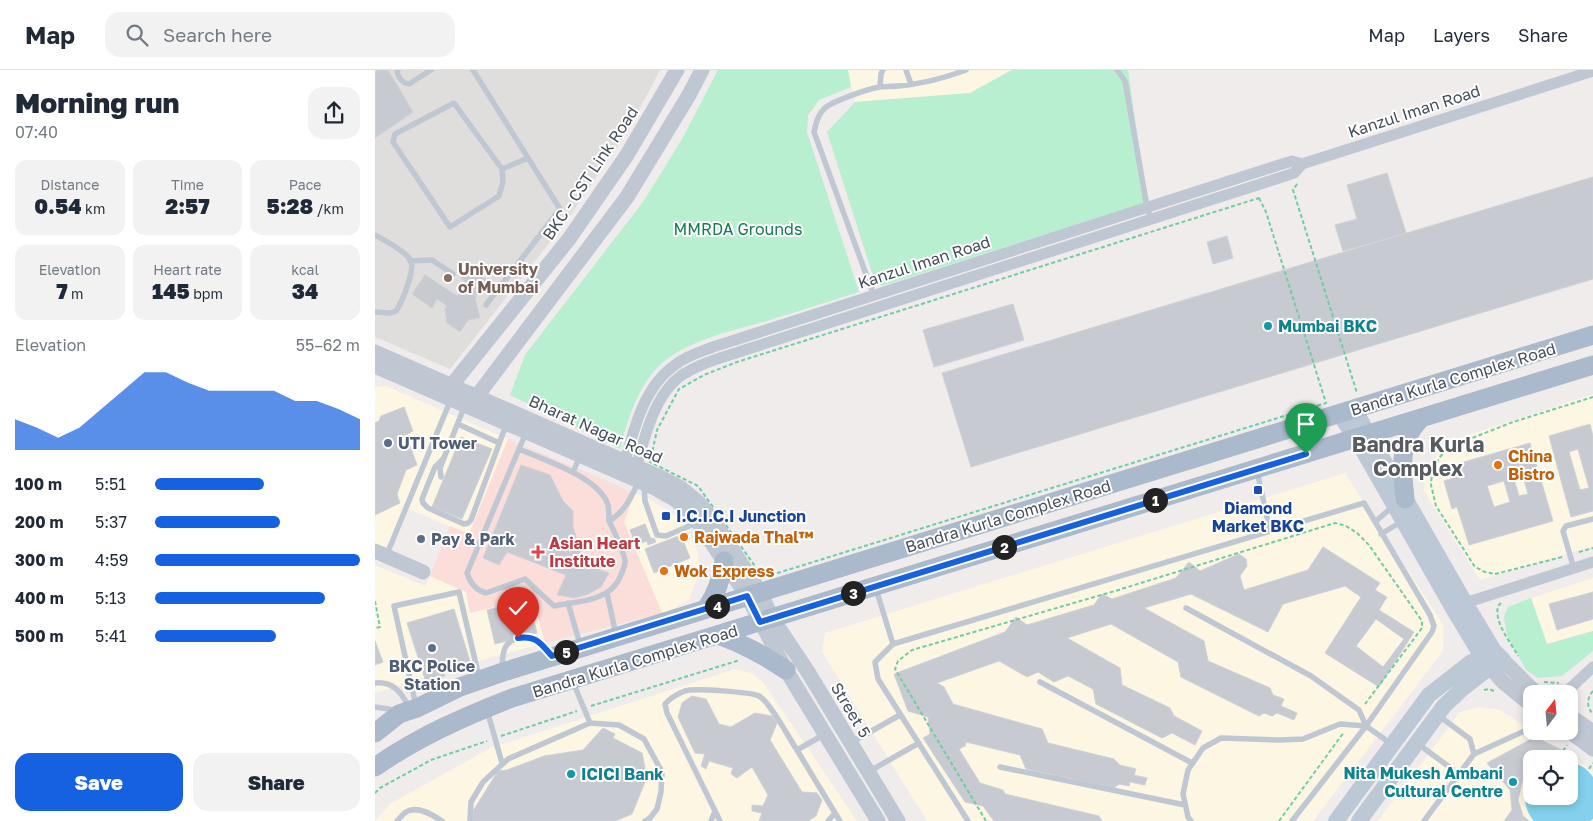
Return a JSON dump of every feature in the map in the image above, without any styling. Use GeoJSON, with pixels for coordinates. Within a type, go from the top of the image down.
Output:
{"type":"FeatureCollection","features":[{"type":"Feature","properties":{"kind":"main road","name":"Bandra Kurla Complex Road"},"geometry":{"type":"LineString","coordinates":[[375,732],[410,707],[437,698],[479,677],[707,609],[759,588],[1593,335]]}},
{"type":"Feature","properties":{"kind":"main road","name":"Bandra Kurla Complex Road"},"geometry":{"type":"LineString","coordinates":[[375,767],[443,726],[487,708],[875,586],[1593,365]]}},
{"type":"Feature","properties":{"kind":"main road"},"geometry":{"type":"LineString","coordinates":[[1351,407],[1362,436],[1459,606]]}},
{"type":"Feature","properties":{"kind":"main road"},"geometry":{"type":"LineString","coordinates":[[1421,418],[1410,432],[1404,451],[1399,502],[1403,521],[1493,659]]}},
{"type":"Feature","properties":{"kind":"main road"},"geometry":{"type":"LineString","coordinates":[[707,609],[715,597],[720,583],[724,561]]}},
{"type":"Feature","properties":{"kind":"main road"},"geometry":{"type":"LineString","coordinates":[[718,635],[755,650],[786,670]]}},
{"type":"Feature","properties":{"kind":"main road"},"geometry":{"type":"LineString","coordinates":[[1359,821],[1444,706],[1493,659]]}},
{"type":"Feature","properties":{"kind":"main road"},"geometry":{"type":"LineString","coordinates":[[1336,821],[1429,695],[1470,663],[1493,659]]}},
{"type":"Feature","properties":{"kind":"street","name":"BKC - CST Link Road"},"geometry":{"type":"LineString","coordinates":[[461,397],[627,155],[677,70]]}},
{"type":"Feature","properties":{"kind":"street"},"geometry":{"type":"LineString","coordinates":[[461,397],[611,219],[627,197],[702,70]]}},
{"type":"Feature","properties":{"kind":"street","name":"Kanzul Iman Road"},"geometry":{"type":"LineString","coordinates":[[633,474],[651,419],[670,386],[694,368],[717,358],[1294,173],[1302,164],[1593,71]]}},
{"type":"Feature","properties":{"kind":"street"},"geometry":{"type":"LineString","coordinates":[[652,113],[671,124]]}},
{"type":"Feature","properties":{"kind":"street","name":"Kanzul Iman Road"},"geometry":{"type":"LineString","coordinates":[[633,474],[639,414],[649,393],[661,378],[683,359],[713,347],[1292,161],[1302,164]]}},
{"type":"Feature","properties":{"kind":"street"},"geometry":{"type":"LineString","coordinates":[[592,206],[611,219]]}},
{"type":"Feature","properties":{"kind":"street","name":"Bharat Nagar Road"},"geometry":{"type":"LineString","coordinates":[[375,352],[506,423],[580,456],[681,488],[698,502],[713,520],[759,588]]}},
{"type":"Feature","properties":{"kind":"street","name":"Bharat Nagar Road"},"geometry":{"type":"LineString","coordinates":[[375,366],[461,397],[633,474],[674,499],[689,511],[724,561],[759,588]]}},
{"type":"Feature","properties":{"kind":"street"},"geometry":{"type":"LineString","coordinates":[[381,554],[423,572]]}},
{"type":"Feature","properties":{"kind":"street"},"geometry":{"type":"LineString","coordinates":[[1459,606],[1593,562]]}},
{"type":"Feature","properties":{"kind":"street"},"geometry":{"type":"LineString","coordinates":[[759,588],[766,620],[786,670],[878,821]]}},
{"type":"Feature","properties":{"kind":"street","name":"Street 5"},"geometry":{"type":"LineString","coordinates":[[766,620],[808,672],[898,821]]}},
{"type":"Feature","properties":{"kind":"street"},"geometry":{"type":"LineString","coordinates":[[1493,659],[1535,685]]}},
{"type":"Feature","properties":{"kind":"street"},"geometry":{"type":"LineString","coordinates":[[1493,659],[1503,682],[1523,698]]}},
{"type":"Feature","properties":{"kind":"street"},"geometry":{"type":"LineString","coordinates":[[1574,685],[1593,667]]}},
{"type":"Feature","properties":{"kind":"street"},"geometry":{"type":"LineString","coordinates":[[1578,722],[1593,732]]}},
{"type":"Feature","properties":{"kind":"street"},"geometry":{"type":"LineString","coordinates":[[1578,738],[1593,749]]}},
{"type":"Feature","properties":{"kind":"lane"},"geometry":{"type":"LineString","coordinates":[[398,70],[399,79],[409,84],[431,70]]}},
{"type":"Feature","properties":{"kind":"lane"},"geometry":{"type":"LineString","coordinates":[[473,70],[560,209],[486,305]]}},
{"type":"Feature","properties":{"kind":"lane"},"geometry":{"type":"LineString","coordinates":[[880,86],[883,70]]}},
{"type":"Feature","properties":{"kind":"lane"},"geometry":{"type":"LineString","coordinates":[[906,70],[911,84]]}},
{"type":"Feature","properties":{"kind":"lane"},"geometry":{"type":"LineString","coordinates":[[878,307],[814,132],[818,116],[826,107],[845,98],[880,86],[911,84],[950,76],[966,70]]}},
{"type":"Feature","properties":{"kind":"lane"},"geometry":{"type":"LineString","coordinates":[[1117,70],[1125,81],[1147,207],[1151,219]]}},
{"type":"Feature","properties":{"kind":"lane"},"geometry":{"type":"LineString","coordinates":[[454,103],[501,170],[503,182],[499,196],[449,227],[393,142],[395,134],[454,103]]}},
{"type":"Feature","properties":{"kind":"lane"},"geometry":{"type":"LineString","coordinates":[[501,170],[528,158]]}},
{"type":"Feature","properties":{"kind":"lane"},"geometry":{"type":"LineString","coordinates":[[375,235],[411,261],[432,260],[453,274]]}},
{"type":"Feature","properties":{"kind":"lane"},"geometry":{"type":"LineString","coordinates":[[375,312],[397,311],[410,275],[411,261]]}},
{"type":"Feature","properties":{"kind":"lane"},"geometry":{"type":"LineString","coordinates":[[441,477],[439,470],[458,424],[461,397]]}},
{"type":"Feature","properties":{"kind":"lane"},"geometry":{"type":"LineString","coordinates":[[381,554],[461,397]]}},
{"type":"Feature","properties":{"kind":"lane"},"geometry":{"type":"LineString","coordinates":[[444,458],[435,467],[422,499],[423,503],[428,508],[464,524],[468,523],[471,520],[506,423]]}},
{"type":"Feature","properties":{"kind":"lane"},"geometry":{"type":"LineString","coordinates":[[458,424],[499,443]]}},
{"type":"Feature","properties":{"kind":"lane"},"geometry":{"type":"LineString","coordinates":[[519,449],[573,472],[602,493],[608,506],[609,521],[619,542],[625,562],[619,581],[601,597],[554,606],[525,580],[486,593],[479,591],[469,581],[467,573],[519,449],[527,432]]}},
{"type":"Feature","properties":{"kind":"lane"},"geometry":{"type":"LineString","coordinates":[[573,472],[580,456]]}},
{"type":"Feature","properties":{"kind":"lane"},"geometry":{"type":"LineString","coordinates":[[1257,469],[1269,531]]}},
{"type":"Feature","properties":{"kind":"lane"},"geometry":{"type":"LineString","coordinates":[[609,521],[626,507],[633,474]]}},
{"type":"Feature","properties":{"kind":"lane"},"geometry":{"type":"LineString","coordinates":[[633,474],[657,535],[666,536],[698,523]]}},
{"type":"Feature","properties":{"kind":"lane"},"geometry":{"type":"LineString","coordinates":[[1375,522],[1399,502]]}},
{"type":"Feature","properties":{"kind":"lane"},"geometry":{"type":"LineString","coordinates":[[968,821],[878,680],[875,662],[893,644],[1364,503],[1430,614],[1434,626],[1432,632],[1366,726],[1293,821]]}},
{"type":"Feature","properties":{"kind":"lane"},"geometry":{"type":"LineString","coordinates":[[1574,569],[1563,531],[1566,526],[1593,520]]}},
{"type":"Feature","properties":{"kind":"lane"},"geometry":{"type":"LineString","coordinates":[[1381,534],[1403,521]]}},
{"type":"Feature","properties":{"kind":"lane"},"geometry":{"type":"LineString","coordinates":[[875,586],[893,644]]}},
{"type":"Feature","properties":{"kind":"lane"},"geometry":{"type":"LineString","coordinates":[[410,707],[394,606],[459,592],[479,677]]}},
{"type":"Feature","properties":{"kind":"lane"},"geometry":{"type":"LineString","coordinates":[[607,593],[617,637]]}},
{"type":"Feature","properties":{"kind":"lane"},"geometry":{"type":"LineString","coordinates":[[568,603],[581,647]]}},
{"type":"Feature","properties":{"kind":"lane"},"geometry":{"type":"LineString","coordinates":[[1186,608],[1311,676],[1359,710],[1366,726],[1392,745]]}},
{"type":"Feature","properties":{"kind":"lane"},"geometry":{"type":"LineString","coordinates":[[501,672],[503,656],[507,645],[518,638],[530,637],[534,639],[552,656]]}},
{"type":"Feature","properties":{"kind":"lane"},"geometry":{"type":"LineString","coordinates":[[572,680],[590,723]]}},
{"type":"Feature","properties":{"kind":"lane"},"geometry":{"type":"LineString","coordinates":[[375,684],[386,682],[395,688],[410,707]]}},
{"type":"Feature","properties":{"kind":"lane"},"geometry":{"type":"LineString","coordinates":[[1040,682],[1192,764]]}},
{"type":"Feature","properties":{"kind":"lane"},"geometry":{"type":"LineString","coordinates":[[720,821],[667,713],[665,704],[671,698],[686,691],[740,692],[759,696],[767,703],[840,821]]}},
{"type":"Feature","properties":{"kind":"lane"},"geometry":{"type":"LineString","coordinates":[[375,707],[389,709],[410,707]]}},
{"type":"Feature","properties":{"kind":"lane"},"geometry":{"type":"LineString","coordinates":[[487,708],[502,763]]}},
{"type":"Feature","properties":{"kind":"lane"},"geometry":{"type":"LineString","coordinates":[[851,743],[900,715]]}},
{"type":"Feature","properties":{"kind":"lane"},"geometry":{"type":"LineString","coordinates":[[1438,715],[1470,739],[1474,754]]}},
{"type":"Feature","properties":{"kind":"lane"},"geometry":{"type":"LineString","coordinates":[[470,821],[471,802],[483,782],[502,763],[507,759],[590,723],[619,725],[644,739],[662,772],[661,792],[657,809],[649,820]]}},
{"type":"Feature","properties":{"kind":"lane"},"geometry":{"type":"LineString","coordinates":[[1191,821],[1188,817],[1183,794],[1188,770],[1203,748],[1221,738],[1280,740],[1303,738],[1339,724],[1366,726]]}},
{"type":"Feature","properties":{"kind":"lane"},"geometry":{"type":"LineString","coordinates":[[1424,821],[1474,754],[1523,732]]}},
{"type":"Feature","properties":{"kind":"lane"},"geometry":{"type":"LineString","coordinates":[[797,750],[825,734]]}},
{"type":"Feature","properties":{"kind":"lane"},"geometry":{"type":"LineString","coordinates":[[868,772],[919,743]]}},
{"type":"Feature","properties":{"kind":"lane"},"geometry":{"type":"LineString","coordinates":[[1417,743],[1459,774]]}},
{"type":"Feature","properties":{"kind":"lane"},"geometry":{"type":"LineString","coordinates":[[1000,767],[1185,805]]}},
{"type":"Feature","properties":{"kind":"lane"},"geometry":{"type":"LineString","coordinates":[[397,821],[407,811],[415,810],[425,812],[442,821]]}},
{"type":"Feature","properties":{"kind":"lane"},"geometry":{"type":"LineString","coordinates":[[711,821],[715,811]]}},
{"type":"Feature","properties":{"kind":"lane"},"geometry":{"type":"LineString","coordinates":[[828,821],[835,813]]}},
{"type":"Feature","properties":{"kind":"path"},"geometry":{"type":"LineString","coordinates":[[1293,190],[1351,407]]}},
{"type":"Feature","properties":{"kind":"path"},"geometry":{"type":"LineString","coordinates":[[1259,198],[1326,403],[759,588],[762,576],[698,486],[650,462],[657,430],[679,389],[704,375],[737,362],[1259,198]]}},
{"type":"Feature","properties":{"kind":"path"},"geometry":{"type":"LineString","coordinates":[[1593,397],[1513,422],[1449,447],[1432,470],[1431,485],[1435,506],[1475,567],[1485,572],[1495,574],[1570,556],[1593,548]]}},
{"type":"Feature","properties":{"kind":"path"},"geometry":{"type":"LineString","coordinates":[[1507,600],[1498,606],[1496,612],[1499,623],[1520,660]]}},
{"type":"Feature","properties":{"kind":"path"},"geometry":{"type":"LineString","coordinates":[[375,601],[380,627],[375,628]]}},
{"type":"Feature","properties":{"kind":"path"},"geometry":{"type":"LineString","coordinates":[[375,793],[380,788],[431,760],[584,709],[747,658]]}},
{"type":"Feature","properties":{"kind":"path"},"geometry":{"type":"LineString","coordinates":[[898,661],[895,669],[906,690],[986,821]]}},
{"type":"Feature","properties":{"kind":"path"},"geometry":{"type":"LineString","coordinates":[[1544,685],[1549,682]]}},
{"type":"Feature","properties":{"kind":"path"},"geometry":{"type":"LineString","coordinates":[[1482,690],[1489,689],[1495,691]]}},
{"type":"Feature","properties":{"kind":"path"},"geometry":{"type":"LineString","coordinates":[[1593,691],[1589,695],[1588,702],[1593,714]]}},
{"type":"Feature","properties":{"kind":"path"},"geometry":{"type":"LineString","coordinates":[[1589,769],[1593,763]]}},
{"type":"Feature","properties":{"kind":"shaded area","name":"University of Mumbai"},"geometry":{"type":"Polygon","coordinates":[[[375,70],[660,70],[629,129],[568,219],[450,369],[375,337],[375,70]]]}},
{"type":"Feature","properties":{"kind":"shaded area"},"geometry":{"type":"Polygon","coordinates":[[[848,70],[1011,70],[970,93],[855,102],[848,70]]]}},
{"type":"Feature","properties":{"kind":"shaded area"},"geometry":{"type":"Polygon","coordinates":[[[386,386],[508,439],[469,535],[409,509],[391,552],[375,545],[375,387],[386,386]]]}},
{"type":"Feature","properties":{"kind":"shaded area"},"geometry":{"type":"Polygon","coordinates":[[[1593,394],[1593,546],[1480,580],[1424,491],[1426,472],[1444,443],[1593,394]]]}},
{"type":"Feature","properties":{"kind":"shaded area","name":"Asian Heart Institute"},"geometry":{"type":"Polygon","coordinates":[[[508,439],[635,493],[624,522],[662,613],[545,643],[533,597],[470,613],[466,592],[430,576],[450,526],[469,534],[508,439]]]}},
{"type":"Feature","properties":{"kind":"shaded area"},"geometry":{"type":"Polygon","coordinates":[[[1345,473],[1444,626],[1443,651],[1313,821],[927,821],[822,652],[825,633],[1345,473]]]}},
{"type":"Feature","properties":{"kind":"shaded area"},"geometry":{"type":"Polygon","coordinates":[[[635,493],[649,499],[686,522],[698,552],[700,573],[688,601],[662,613],[624,522],[635,493]]]}},
{"type":"Feature","properties":{"kind":"shaded area"},"geometry":{"type":"Polygon","coordinates":[[[375,565],[425,586],[430,576],[466,592],[470,613],[533,597],[545,643],[478,661],[375,693],[375,565]]]}},
{"type":"Feature","properties":{"kind":"shaded area"},"geometry":{"type":"Polygon","coordinates":[[[1593,578],[1593,631],[1547,644],[1531,598],[1593,578]]]}},
{"type":"Feature","properties":{"kind":"shaded area"},"geometry":{"type":"Polygon","coordinates":[[[735,669],[751,673],[763,682],[857,821],[375,821],[390,804],[490,748],[735,669]]]}},
{"type":"Feature","properties":{"kind":"shaded area"},"geometry":{"type":"Polygon","coordinates":[[[1479,707],[1500,710],[1523,725],[1523,740],[1546,740],[1561,750],[1523,750],[1523,805],[1578,805],[1578,761],[1593,771],[1593,821],[1378,821],[1460,712],[1479,707]]]}},
{"type":"Feature","properties":{"kind":"green space","name":"MMRDA Grounds"},"geometry":{"type":"Polygon","coordinates":[[[718,70],[848,70],[851,87],[819,100],[808,115],[807,132],[859,292],[720,334],[674,354],[645,383],[628,420],[620,449],[510,395],[525,355],[643,202],[681,141],[718,70]]]}},
{"type":"Feature","properties":{"kind":"green space"},"geometry":{"type":"Polygon","coordinates":[[[1012,70],[1128,70],[1147,202],[882,286],[875,282],[827,132],[855,102],[970,93],[1012,70]]]}},
{"type":"Feature","properties":{"kind":"green space"},"geometry":{"type":"Polygon","coordinates":[[[1531,598],[1547,644],[1593,631],[1593,651],[1562,676],[1538,678],[1526,670],[1507,635],[1504,617],[1508,607],[1531,598]]]}},
{"type":"Feature","properties":{"kind":"water"},"geometry":{"type":"Polygon","coordinates":[[[1578,765],[1588,771],[1593,777],[1593,819],[1590,821],[1534,821],[1526,805],[1578,805],[1578,765]]]}},
{"type":"Feature","properties":{"kind":"building"},"geometry":{"type":"Polygon","coordinates":[[[378,70],[388,70],[413,112],[375,138],[375,72],[378,70]]]}},
{"type":"Feature","properties":{"kind":"building"},"geometry":{"type":"Polygon","coordinates":[[[1387,173],[1406,233],[1343,251],[1335,225],[1357,219],[1347,185],[1387,173]]]}},
{"type":"Feature","properties":{"kind":"building","name":"Mumbai BKC"},"geometry":{"type":"Polygon","coordinates":[[[1593,177],[1593,279],[971,467],[942,373],[1593,177]]]}},
{"type":"Feature","properties":{"kind":"building"},"geometry":{"type":"Polygon","coordinates":[[[1227,236],[1233,258],[1213,264],[1207,242],[1227,236]]]}},
{"type":"Feature","properties":{"kind":"building"},"geometry":{"type":"Polygon","coordinates":[[[468,268],[487,280],[475,298],[480,318],[468,320],[460,332],[447,323],[445,309],[447,306],[437,299],[432,308],[412,294],[425,275],[457,296],[464,286],[467,288],[470,285],[461,279],[468,268]]]}},
{"type":"Feature","properties":{"kind":"building"},"geometry":{"type":"Polygon","coordinates":[[[1013,304],[1024,340],[934,367],[923,330],[1013,304]]]}},
{"type":"Feature","properties":{"kind":"building"},"geometry":{"type":"Polygon","coordinates":[[[404,407],[413,431],[406,435],[417,465],[406,470],[397,494],[400,503],[375,515],[375,423],[379,421],[381,416],[404,407]]]}},
{"type":"Feature","properties":{"kind":"building"},"geometry":{"type":"Polygon","coordinates":[[[1590,424],[1593,436],[1593,511],[1571,517],[1549,436],[1590,424]],[[1578,449],[1569,452],[1580,490],[1589,488],[1578,449]]]}},
{"type":"Feature","properties":{"kind":"building"},"geometry":{"type":"Polygon","coordinates":[[[461,437],[492,449],[462,519],[432,507],[461,437]]]}},
{"type":"Feature","properties":{"kind":"building"},"geometry":{"type":"Polygon","coordinates":[[[1530,443],[1553,521],[1469,545],[1457,507],[1452,509],[1444,481],[1453,478],[1450,466],[1530,443]],[[1523,477],[1514,479],[1519,496],[1528,494],[1523,477]],[[1504,481],[1487,486],[1494,507],[1510,502],[1504,481]]]}},
{"type":"Feature","properties":{"kind":"building"},"geometry":{"type":"Polygon","coordinates":[[[521,465],[550,475],[563,501],[573,511],[573,527],[585,565],[609,573],[601,587],[575,598],[557,595],[566,575],[507,552],[499,565],[483,558],[521,465]]]}},
{"type":"Feature","properties":{"kind":"building"},"geometry":{"type":"Polygon","coordinates":[[[645,524],[651,539],[654,538],[656,542],[648,545],[647,541],[636,545],[630,530],[645,524]]]}},
{"type":"Feature","properties":{"kind":"building"},"geometry":{"type":"Polygon","coordinates":[[[681,535],[690,558],[654,573],[645,549],[681,535]]]}},
{"type":"Feature","properties":{"kind":"building"},"geometry":{"type":"Polygon","coordinates":[[[1323,547],[1380,583],[1375,590],[1387,597],[1379,610],[1414,632],[1379,687],[1325,653],[1361,597],[1345,586],[1283,604],[1268,632],[1191,594],[1144,608],[1204,641],[1208,661],[1270,688],[1273,695],[1284,699],[1281,706],[1297,713],[1294,720],[1277,713],[1272,716],[1264,713],[1259,716],[1181,677],[1178,662],[1111,624],[1067,638],[1120,668],[1122,685],[1170,708],[1174,716],[1202,731],[1195,745],[1172,733],[1162,738],[1096,704],[1093,689],[1068,676],[1054,682],[1038,672],[1027,677],[999,661],[937,683],[944,687],[953,704],[1042,729],[1048,743],[1114,759],[1120,765],[1136,769],[1134,775],[1147,778],[1145,785],[1130,782],[1129,786],[1119,784],[1114,788],[1026,769],[1020,755],[966,742],[965,746],[959,749],[980,783],[1003,790],[1005,794],[1099,816],[1102,821],[994,821],[983,806],[965,802],[923,738],[930,734],[928,717],[908,711],[894,674],[1005,632],[1016,617],[1027,625],[1094,605],[1102,594],[1112,599],[1176,578],[1189,562],[1200,571],[1239,554],[1246,559],[1247,566],[1240,576],[1244,590],[1308,570],[1323,547]],[[1376,619],[1356,646],[1383,667],[1404,639],[1376,619]]]}},
{"type":"Feature","properties":{"kind":"building"},"geometry":{"type":"Polygon","coordinates":[[[1593,592],[1593,619],[1557,630],[1549,604],[1593,592]]]}},
{"type":"Feature","properties":{"kind":"building"},"geometry":{"type":"Polygon","coordinates":[[[528,599],[537,633],[495,644],[487,610],[528,599]]]}},
{"type":"Feature","properties":{"kind":"building"},"geometry":{"type":"Polygon","coordinates":[[[454,609],[472,668],[454,673],[454,670],[444,673],[445,676],[426,682],[407,623],[454,609]]]}},
{"type":"Feature","properties":{"kind":"building"},"geometry":{"type":"Polygon","coordinates":[[[375,641],[383,662],[375,665],[375,641]]]}},
{"type":"Feature","properties":{"kind":"building"},"geometry":{"type":"Polygon","coordinates":[[[692,696],[706,699],[719,724],[731,727],[755,713],[772,716],[777,723],[770,740],[802,792],[817,793],[822,800],[816,816],[808,821],[759,821],[762,813],[752,811],[752,805],[763,806],[768,795],[752,767],[737,778],[731,774],[733,768],[709,761],[706,769],[701,766],[705,754],[695,753],[678,717],[682,703],[692,696]]]}},
{"type":"Feature","properties":{"kind":"building","name":"ICICI Bank"},"geometry":{"type":"Polygon","coordinates":[[[603,728],[615,734],[613,738],[642,753],[647,777],[632,814],[615,821],[473,821],[473,811],[498,771],[507,770],[544,756],[583,750],[603,728]]]}},
{"type":"Feature","properties":{"kind":"building","name":"Nita Mukesh Ambani Cultural Centre"},"geometry":{"type":"Polygon","coordinates":[[[1529,740],[1541,740],[1562,750],[1523,750],[1523,778],[1518,800],[1523,816],[1529,821],[1504,821],[1512,810],[1510,790],[1487,763],[1529,740]]]}},
{"type":"Feature","properties":{"kind":"place","name":"University of Mumbai"},"geometry":{"type":"Point","coordinates":[448,278]}},
{"type":"Feature","properties":{"kind":"place","name":"Mumbai BKC"},"geometry":{"type":"Point","coordinates":[1268,326]}},
{"type":"Feature","properties":{"kind":"place","name":"UTI Tower"},"geometry":{"type":"Point","coordinates":[388,443]}},
{"type":"Feature","properties":{"kind":"place","name":"China Bistro"},"geometry":{"type":"Point","coordinates":[1498,465]}},
{"type":"Feature","properties":{"kind":"place","name":"Diamond Market BKC"},"geometry":{"type":"Point","coordinates":[1258,490]}},
{"type":"Feature","properties":{"kind":"place","name":"I.C.I.C.I Junction"},"geometry":{"type":"Point","coordinates":[666,516]}},
{"type":"Feature","properties":{"kind":"place","name":"Rajwada Thal™"},"geometry":{"type":"Point","coordinates":[684,537]}},
{"type":"Feature","properties":{"kind":"place","name":"Pay & Park"},"geometry":{"type":"Point","coordinates":[421,539]}},
{"type":"Feature","properties":{"kind":"place","name":"Asian Heart Institute"},"geometry":{"type":"Point","coordinates":[538,552]}},
{"type":"Feature","properties":{"kind":"place","name":"Wok Express"},"geometry":{"type":"Point","coordinates":[664,571]}},
{"type":"Feature","properties":{"kind":"place","name":"BKC Police Station"},"geometry":{"type":"Point","coordinates":[432,648]}},
{"type":"Feature","properties":{"kind":"place","name":"ICICI Bank"},"geometry":{"type":"Point","coordinates":[571,774]}},
{"type":"Feature","properties":{"kind":"place","name":"Nita Mukesh Ambani Cultural Centre"},"geometry":{"type":"Point","coordinates":[1513,782]}},
{"type":"Feature","properties":{"kind":"district","name":"Bandra Kurla Complex"},"geometry":{"type":"Point","coordinates":[1418,457]}},
{"type":"Feature","properties":{"kind":"route"},"geometry":{"type":"LineString","coordinates":[[518,638],[530,637],[534,639],[552,656],[747,596],[760,622],[1306,454]]}}]}
